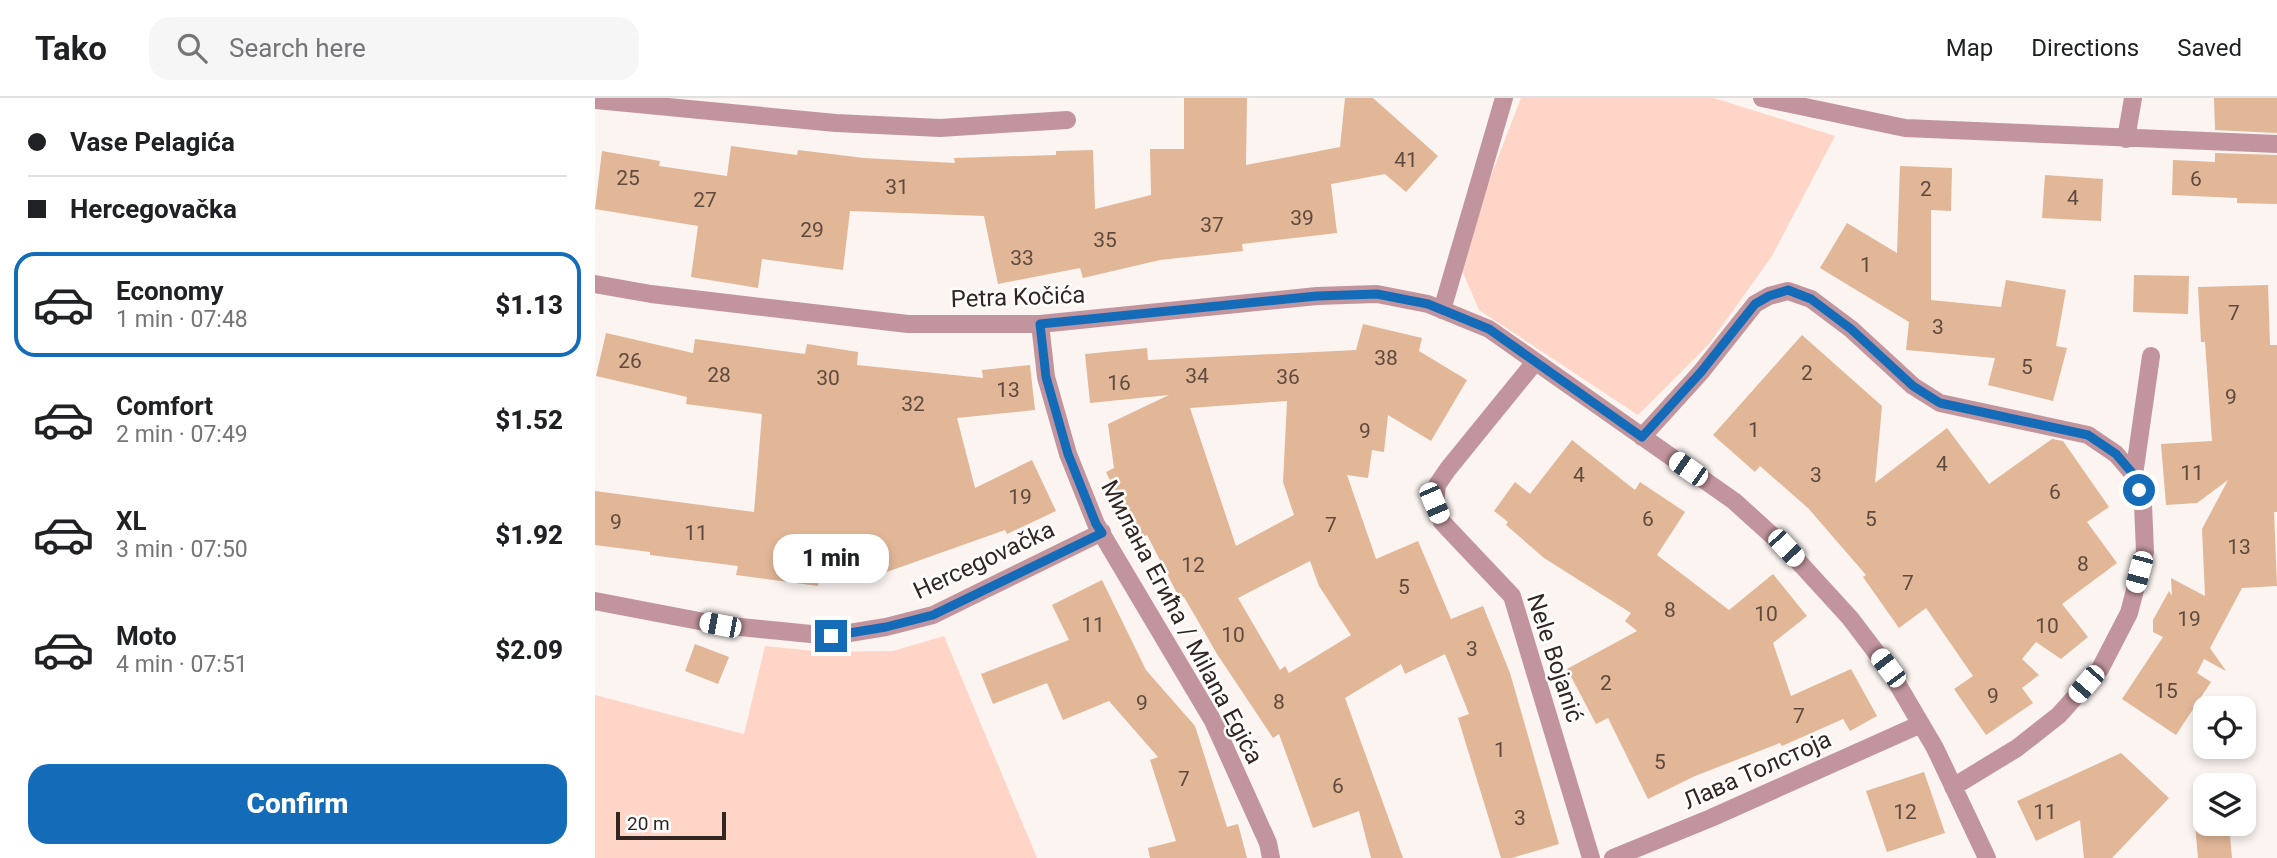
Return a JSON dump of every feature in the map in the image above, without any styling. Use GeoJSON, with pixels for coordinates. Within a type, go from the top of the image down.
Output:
{"type":"FeatureCollection","features":[{"type":"Feature","properties":{"kind":"street"},"geometry":{"type":"LineString","coordinates":[[1442,310],[1504,98]]}},
{"type":"Feature","properties":{"kind":"street"},"geometry":{"type":"LineString","coordinates":[[1762,98],[1905,128],[2277,144]]}},
{"type":"Feature","properties":{"kind":"street"},"geometry":{"type":"LineString","coordinates":[[2126,139],[2133,98]]}},
{"type":"Feature","properties":{"kind":"street"},"geometry":{"type":"LineString","coordinates":[[595,100],[836,123],[940,128],[1067,120]]}},
{"type":"Feature","properties":{"kind":"street","name":"Petra Kočića"},"geometry":{"type":"LineString","coordinates":[[595,284],[665,296],[908,324],[1040,324],[1317,296],[1377,294],[1428,304],[1489,329],[1734,501],[1786,548],[1850,618],[1888,668],[1921,724],[1987,858]]}},
{"type":"Feature","properties":{"kind":"street"},"geometry":{"type":"LineString","coordinates":[[1642,437],[1701,372],[1755,304],[1788,290],[1811,299],[1851,329],[1913,386],[1940,403],[2088,435],[2116,454],[2134,475],[2143,504],[2145,552],[2129,612],[2100,669],[2059,715],[2017,748],[1953,787]]}},
{"type":"Feature","properties":{"kind":"street","name":"Милана Егића / Milana Egića"},"geometry":{"type":"LineString","coordinates":[[1040,324],[1046,377],[1068,454],[1096,524],[1213,721],[1268,843],[1271,858]]}},
{"type":"Feature","properties":{"kind":"street"},"geometry":{"type":"LineString","coordinates":[[2134,475],[2151,356]]}},
{"type":"Feature","properties":{"kind":"street","name":"Nele Bojanić"},"geometry":{"type":"LineString","coordinates":[[1535,362],[1448,469],[1437,485],[1434,503],[1443,522],[1512,596],[1591,858]]}},
{"type":"Feature","properties":{"kind":"street","name":"Hercegovačka"},"geometry":{"type":"LineString","coordinates":[[595,601],[720,625],[831,636],[886,627],[933,615],[1102,533]]}},
{"type":"Feature","properties":{"kind":"street","name":"Лава Толстоја"},"geometry":{"type":"LineString","coordinates":[[1613,858],[1921,724]]}},
{"type":"Feature","properties":{"kind":"shaded area"},"geometry":{"type":"Polygon","coordinates":[[[1521,98],[1714,98],[1835,136],[1772,256],[1709,344],[1638,415],[1479,310],[1458,261],[1521,98]]]}},
{"type":"Feature","properties":{"kind":"shaded area"},"geometry":{"type":"Polygon","coordinates":[[[944,636],[1037,858],[595,858],[595,695],[744,734],[765,646],[825,652],[893,651],[944,636]]]}},
{"type":"Feature","properties":{"kind":"building"},"geometry":{"type":"Polygon","coordinates":[[[1184,98],[1247,98],[1246,165],[1340,147],[1345,98],[1373,98],[1438,156],[1406,192],[1385,174],[1331,184],[1337,233],[1242,244],[1243,251],[1160,260],[1083,278],[1080,268],[998,284],[984,216],[850,211],[843,270],[762,259],[758,288],[691,277],[698,226],[595,209],[602,151],[660,161],[659,166],[727,176],[731,146],[797,155],[798,150],[864,158],[955,163],[954,158],[1056,155],[1056,151],[1093,150],[1095,209],[1151,195],[1150,149],[1184,149],[1184,98]]]}},
{"type":"Feature","properties":{"kind":"building"},"geometry":{"type":"Polygon","coordinates":[[[2214,98],[2277,98],[2277,133],[2215,130],[2214,98]]]}},
{"type":"Feature","properties":{"kind":"building"},"geometry":{"type":"Polygon","coordinates":[[[2215,153],[2277,155],[2277,204],[2237,203],[2237,198],[2172,195],[2173,160],[2215,162],[2215,153]]]}},
{"type":"Feature","properties":{"kind":"building"},"geometry":{"type":"Polygon","coordinates":[[[1900,166],[1952,168],[1951,211],[1931,210],[1931,300],[2001,307],[2006,280],[2066,290],[2056,346],[2067,348],[2053,401],[1988,385],[1995,358],[1906,350],[1909,322],[1820,268],[1847,223],[1897,253],[1900,166]]]}},
{"type":"Feature","properties":{"kind":"building"},"geometry":{"type":"Polygon","coordinates":[[[2045,175],[2103,179],[2101,221],[2042,218],[2045,175]]]}},
{"type":"Feature","properties":{"kind":"building"},"geometry":{"type":"Polygon","coordinates":[[[2134,275],[2189,276],[2188,314],[2133,312],[2134,275]]]}},
{"type":"Feature","properties":{"kind":"building"},"geometry":{"type":"Polygon","coordinates":[[[2268,285],[2270,345],[2277,345],[2277,512],[2274,512],[2277,586],[2242,588],[2210,648],[2226,671],[2204,659],[2197,673],[2211,682],[2202,696],[2193,696],[2193,709],[2176,735],[2122,699],[2163,637],[2153,632],[2153,620],[2169,591],[2172,596],[2171,578],[2205,596],[2202,529],[2228,480],[2197,503],[2166,505],[2161,444],[2212,441],[2198,287],[2268,285]]]}},
{"type":"Feature","properties":{"kind":"building"},"geometry":{"type":"Polygon","coordinates":[[[1363,324],[1422,338],[1419,351],[1467,380],[1431,441],[1388,415],[1384,452],[1372,450],[1368,478],[1347,475],[1376,559],[1418,541],[1451,619],[1483,606],[1510,673],[1559,844],[1512,858],[1501,858],[1458,718],[1469,714],[1445,654],[1405,674],[1401,664],[1345,698],[1403,858],[1371,858],[1359,811],[1313,828],[1279,734],[1273,738],[1217,654],[1184,597],[1180,599],[1147,535],[1138,539],[1106,472],[1114,468],[1108,424],[1169,395],[1090,403],[1085,354],[1147,348],[1148,360],[1356,350],[1363,324]],[[1287,401],[1190,408],[1236,546],[1294,515],[1283,482],[1287,401]],[[1310,561],[1238,598],[1280,670],[1285,666],[1289,673],[1351,635],[1319,586],[1310,561]]]}},
{"type":"Feature","properties":{"kind":"building"},"geometry":{"type":"Polygon","coordinates":[[[606,333],[693,353],[695,339],[805,354],[807,344],[858,352],[857,365],[983,378],[982,370],[1030,365],[1035,410],[957,418],[975,488],[1032,460],[1056,511],[1007,534],[1005,530],[881,574],[821,567],[818,586],[736,575],[738,566],[595,545],[595,491],[754,512],[762,414],[686,404],[687,397],[596,376],[606,333]]]}},
{"type":"Feature","properties":{"kind":"building"},"geometry":{"type":"Polygon","coordinates":[[[1802,335],[1882,406],[1875,483],[1947,428],[1989,484],[2052,439],[2063,441],[2109,507],[2087,522],[2117,563],[2062,604],[2088,637],[2061,659],[2036,642],[2022,659],[2039,675],[2022,688],[2033,703],[1986,735],[1954,689],[1973,676],[1926,608],[1899,628],[1863,577],[1866,575],[1808,508],[1760,466],[1755,472],[1713,435],[1802,335]]]}},
{"type":"Feature","properties":{"kind":"building"},"geometry":{"type":"Polygon","coordinates":[[[1572,440],[1635,490],[1640,482],[1685,512],[1657,555],[1729,610],[1773,574],[1807,616],[1773,643],[1791,696],[1851,669],[1877,716],[1850,731],[1843,719],[1782,746],[1780,743],[1695,776],[1648,799],[1608,718],[1596,724],[1567,669],[1637,631],[1625,621],[1631,613],[1544,558],[1494,511],[1515,482],[1530,494],[1572,440]]]}},
{"type":"Feature","properties":{"kind":"building"},"geometry":{"type":"Polygon","coordinates":[[[1102,580],[1146,670],[1195,726],[1227,827],[1238,824],[1247,858],[1150,858],[1148,848],[1176,841],[1150,760],[1158,757],[1109,701],[1063,720],[1047,683],[993,704],[981,674],[1069,640],[1052,605],[1102,580]]]}},
{"type":"Feature","properties":{"kind":"building"},"geometry":{"type":"Polygon","coordinates":[[[695,644],[729,657],[718,684],[685,671],[695,644]]]}},
{"type":"Feature","properties":{"kind":"building"},"geometry":{"type":"Polygon","coordinates":[[[2121,753],[2169,798],[2112,858],[2084,858],[2080,820],[2036,841],[2017,801],[2121,753]]]}},
{"type":"Feature","properties":{"kind":"building"},"geometry":{"type":"Polygon","coordinates":[[[1924,772],[1945,833],[1887,852],[1866,791],[1924,772]]]}},
{"type":"Feature","properties":{"kind":"building"},"geometry":{"type":"Polygon","coordinates":[[[2196,836],[2230,836],[2232,858],[2198,858],[2196,836]]]}},
{"type":"Feature","properties":{"kind":"route"},"geometry":{"type":"LineString","coordinates":[[831,636],[886,627],[933,615],[1102,533],[1068,454],[1046,377],[1040,324],[1317,296],[1377,294],[1428,304],[1489,329],[1642,437],[1701,372],[1755,304],[1788,290],[1811,299],[1851,329],[1913,386],[1940,403],[2088,435],[2116,454],[2134,475],[2139,490]]}}]}
